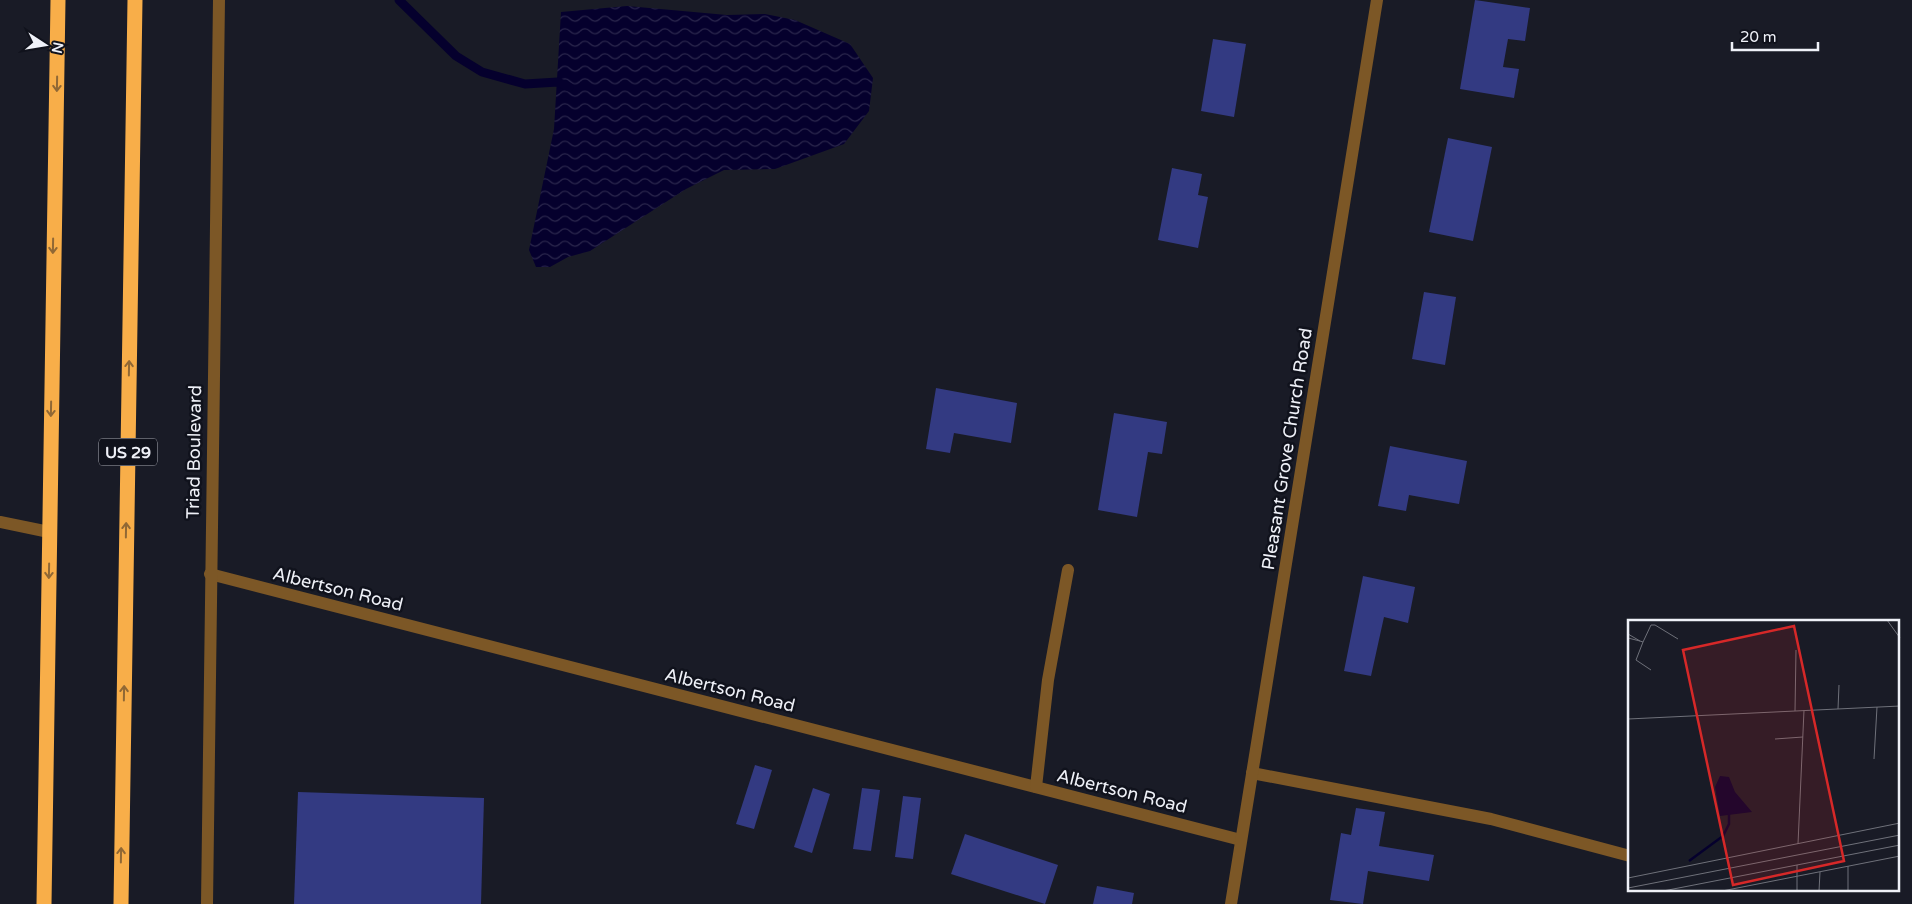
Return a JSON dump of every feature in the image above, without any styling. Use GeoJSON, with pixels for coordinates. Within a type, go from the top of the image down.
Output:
{"type":"FeatureCollection","features":[{"type":"Feature","properties":{"kind":"highway"},"geometry":{"type":"LineString","coordinates":[[44,904],[58,0]]}},
{"type":"Feature","properties":{"kind":"highway","name":"US 29"},"geometry":{"type":"LineString","coordinates":[[120,904],[135,0]]}},
{"type":"Feature","properties":{"kind":"street","name":"Triad Boulevard"},"geometry":{"type":"LineString","coordinates":[[207,904],[219,0]]}},
{"type":"Feature","properties":{"kind":"street","name":"Pleasant Grove Church Road"},"geometry":{"type":"LineString","coordinates":[[1230,904],[1377,0]]}},
{"type":"Feature","properties":{"kind":"street"},"geometry":{"type":"LineString","coordinates":[[0,522],[49,532]]}},
{"type":"Feature","properties":{"kind":"street"},"geometry":{"type":"LineString","coordinates":[[1036,787],[1048,680],[1068,570]]}},
{"type":"Feature","properties":{"kind":"street","name":"Albertson Road"},"geometry":{"type":"LineString","coordinates":[[210,574],[1241,840]]}},
{"type":"Feature","properties":{"kind":"street"},"geometry":{"type":"LineString","coordinates":[[1252,773],[1491,820],[1628,855]]}},
{"type":"Feature","properties":{"kind":"water"},"geometry":{"type":"Polygon","coordinates":[[[627,6],[727,15],[765,14],[795,20],[850,44],[873,78],[869,111],[844,144],[775,169],[724,170],[686,189],[590,251],[568,257],[550,267],[536,267],[529,250],[554,129],[561,12],[627,6]]]}},
{"type":"Feature","properties":{"kind":"building"},"geometry":{"type":"Polygon","coordinates":[[[1475,0],[1530,8],[1525,41],[1508,39],[1503,67],[1519,69],[1514,98],[1460,89],[1475,0]]]}},
{"type":"Feature","properties":{"kind":"building"},"geometry":{"type":"Polygon","coordinates":[[[1213,39],[1246,44],[1234,117],[1201,111],[1213,39]]]}},
{"type":"Feature","properties":{"kind":"building"},"geometry":{"type":"Polygon","coordinates":[[[1448,138],[1492,147],[1473,241],[1429,232],[1448,138]]]}},
{"type":"Feature","properties":{"kind":"building"},"geometry":{"type":"Polygon","coordinates":[[[1172,168],[1202,174],[1198,195],[1208,197],[1198,248],[1158,240],[1172,168]]]}},
{"type":"Feature","properties":{"kind":"building"},"geometry":{"type":"Polygon","coordinates":[[[1424,292],[1456,297],[1445,365],[1412,359],[1424,292]]]}},
{"type":"Feature","properties":{"kind":"building"},"geometry":{"type":"Polygon","coordinates":[[[936,388],[1017,403],[1011,443],[954,433],[950,453],[926,449],[936,388]]]}},
{"type":"Feature","properties":{"kind":"building"},"geometry":{"type":"Polygon","coordinates":[[[1114,413],[1167,422],[1162,454],[1148,452],[1137,517],[1098,510],[1114,413]]]}},
{"type":"Feature","properties":{"kind":"building"},"geometry":{"type":"Polygon","coordinates":[[[1390,446],[1467,461],[1459,504],[1409,495],[1406,511],[1378,506],[1390,446]]]}},
{"type":"Feature","properties":{"kind":"building"},"geometry":{"type":"Polygon","coordinates":[[[1363,576],[1415,587],[1408,623],[1384,617],[1371,676],[1344,671],[1363,576]]]}},
{"type":"Feature","properties":{"kind":"building"},"geometry":{"type":"Polygon","coordinates":[[[755,765],[772,770],[754,829],[736,824],[755,765]]]}},
{"type":"Feature","properties":{"kind":"building"},"geometry":{"type":"Polygon","coordinates":[[[813,788],[830,794],[812,853],[794,847],[813,788]]]}},
{"type":"Feature","properties":{"kind":"building"},"geometry":{"type":"Polygon","coordinates":[[[862,788],[880,790],[871,851],[853,849],[862,788]]]}},
{"type":"Feature","properties":{"kind":"building"},"geometry":{"type":"Polygon","coordinates":[[[298,792],[484,798],[481,904],[294,904],[298,792]]]}},
{"type":"Feature","properties":{"kind":"building"},"geometry":{"type":"Polygon","coordinates":[[[903,796],[921,798],[913,859],[895,857],[903,796]]]}},
{"type":"Feature","properties":{"kind":"building"},"geometry":{"type":"Polygon","coordinates":[[[1356,808],[1385,812],[1379,846],[1434,855],[1429,881],[1368,871],[1363,904],[1330,900],[1341,833],[1351,835],[1356,808]]]}},
{"type":"Feature","properties":{"kind":"building"},"geometry":{"type":"Polygon","coordinates":[[[965,834],[1058,865],[1045,904],[951,874],[965,834]]]}},
{"type":"Feature","properties":{"kind":"building"},"geometry":{"type":"Polygon","coordinates":[[[1097,886],[1134,893],[1132,904],[1093,904],[1097,886]]]}},
{"type":"Feature","properties":{"kind":"waterway"},"geometry":{"type":"LineString","coordinates":[[399,0],[456,56],[482,72],[525,84],[558,82],[569,87]]}}]}
